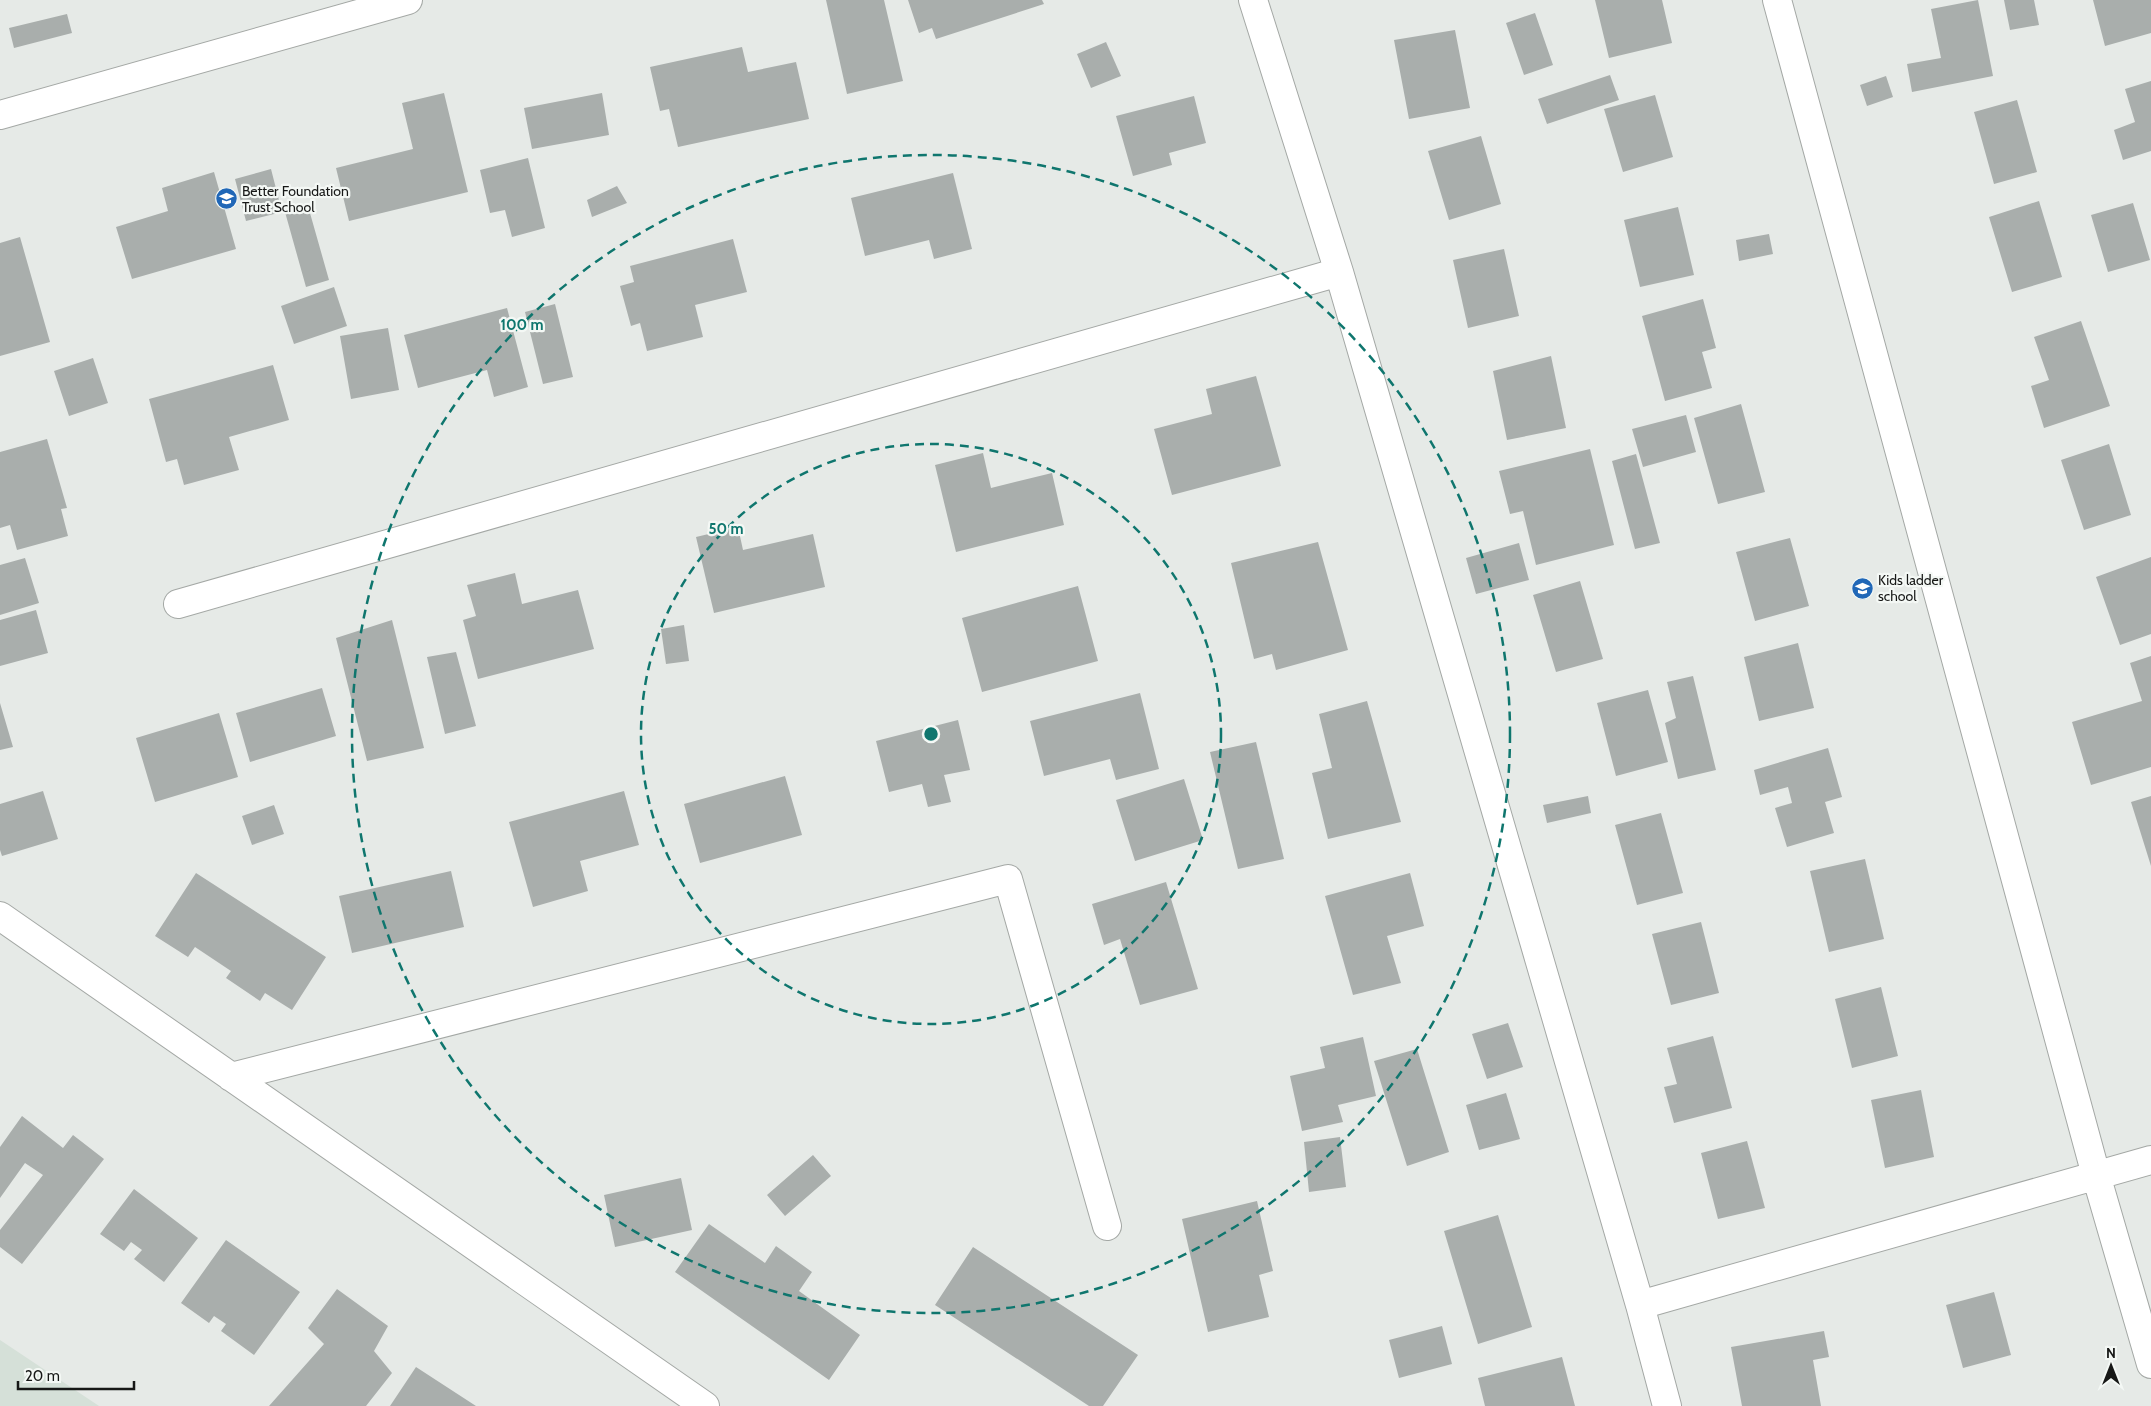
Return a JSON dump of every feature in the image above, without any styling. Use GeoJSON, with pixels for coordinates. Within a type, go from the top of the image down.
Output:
{"type":"FeatureCollection","features":[{"type":"Feature","properties":{"kind":"street"},"geometry":{"type":"LineString","coordinates":[[0,115],[361,6],[408,0]]}},
{"type":"Feature","properties":{"kind":"street"},"geometry":{"type":"LineString","coordinates":[[1253,0],[1339,272],[1640,1305],[1667,1406]]}},
{"type":"Feature","properties":{"kind":"street"},"geometry":{"type":"LineString","coordinates":[[1776,0],[2096,1175],[2151,1364]]}},
{"type":"Feature","properties":{"kind":"street"},"geometry":{"type":"LineString","coordinates":[[178,604],[1339,272]]}},
{"type":"Feature","properties":{"kind":"street"},"geometry":{"type":"LineString","coordinates":[[231,1077],[1008,878],[1107,1226]]}},
{"type":"Feature","properties":{"kind":"street"},"geometry":{"type":"LineString","coordinates":[[0,916],[705,1406]]}},
{"type":"Feature","properties":{"kind":"street"},"geometry":{"type":"LineString","coordinates":[[1640,1305],[2151,1160]]}},
{"type":"Feature","properties":{"kind":"shaded area"},"geometry":{"type":"Polygon","coordinates":[[[0,1340],[99,1406],[0,1406],[0,1340]]]}},
{"type":"Feature","properties":{"kind":"building"},"geometry":{"type":"Polygon","coordinates":[[[826,0],[884,0],[903,81],[847,94],[826,0]]]}},
{"type":"Feature","properties":{"kind":"building"},"geometry":{"type":"Polygon","coordinates":[[[908,0],[1042,0],[1044,4],[936,39],[932,28],[919,33],[908,0]]]}},
{"type":"Feature","properties":{"kind":"building"},"geometry":{"type":"Polygon","coordinates":[[[1595,0],[1662,0],[1672,43],[1609,58],[1595,0]]]}},
{"type":"Feature","properties":{"kind":"building"},"geometry":{"type":"Polygon","coordinates":[[[1978,0],[1993,76],[1912,92],[1907,64],[1941,58],[1931,9],[1978,0]]]}},
{"type":"Feature","properties":{"kind":"building"},"geometry":{"type":"Polygon","coordinates":[[[2004,0],[2034,0],[2039,25],[2010,30],[2004,0]]]}},
{"type":"Feature","properties":{"kind":"building"},"geometry":{"type":"Polygon","coordinates":[[[2093,0],[2151,0],[2151,33],[2105,46],[2093,0]]]}},
{"type":"Feature","properties":{"kind":"building"},"geometry":{"type":"Polygon","coordinates":[[[1535,13],[1553,65],[1524,75],[1506,23],[1535,13]]]}},
{"type":"Feature","properties":{"kind":"building"},"geometry":{"type":"Polygon","coordinates":[[[67,14],[72,33],[14,48],[9,28],[67,14]]]}},
{"type":"Feature","properties":{"kind":"building"},"geometry":{"type":"Polygon","coordinates":[[[1455,30],[1470,108],[1409,119],[1394,40],[1455,30]]]}},
{"type":"Feature","properties":{"kind":"building"},"geometry":{"type":"Polygon","coordinates":[[[1106,42],[1121,76],[1091,88],[1077,54],[1106,42]]]}},
{"type":"Feature","properties":{"kind":"building"},"geometry":{"type":"Polygon","coordinates":[[[742,47],[748,72],[796,62],[809,119],[678,147],[669,109],[660,111],[650,67],[742,47]]]}},
{"type":"Feature","properties":{"kind":"building"},"geometry":{"type":"Polygon","coordinates":[[[1610,75],[1619,100],[1547,124],[1538,99],[1610,75]]]}},
{"type":"Feature","properties":{"kind":"building"},"geometry":{"type":"Polygon","coordinates":[[[1886,76],[1893,97],[1867,106],[1860,85],[1886,76]]]}},
{"type":"Feature","properties":{"kind":"building"},"geometry":{"type":"Polygon","coordinates":[[[2151,81],[2151,151],[2123,160],[2114,130],[2135,122],[2125,89],[2151,81]]]}},
{"type":"Feature","properties":{"kind":"building"},"geometry":{"type":"Polygon","coordinates":[[[444,93],[468,192],[349,221],[336,168],[413,149],[402,103],[444,93]]]}},
{"type":"Feature","properties":{"kind":"building"},"geometry":{"type":"Polygon","coordinates":[[[602,93],[609,135],[532,149],[524,108],[602,93]]]}},
{"type":"Feature","properties":{"kind":"building"},"geometry":{"type":"Polygon","coordinates":[[[1655,95],[1673,157],[1623,172],[1604,109],[1655,95]]]}},
{"type":"Feature","properties":{"kind":"building"},"geometry":{"type":"Polygon","coordinates":[[[1194,96],[1206,143],[1169,153],[1172,165],[1133,176],[1116,116],[1194,96]]]}},
{"type":"Feature","properties":{"kind":"building"},"geometry":{"type":"Polygon","coordinates":[[[2017,100],[2037,172],[1994,184],[1974,112],[2017,100]]]}},
{"type":"Feature","properties":{"kind":"building"},"geometry":{"type":"Polygon","coordinates":[[[1481,136],[1501,204],[1449,220],[1428,151],[1481,136]]]}},
{"type":"Feature","properties":{"kind":"building"},"geometry":{"type":"Polygon","coordinates":[[[528,158],[545,228],[512,237],[505,210],[490,213],[480,170],[528,158]]]}},
{"type":"Feature","properties":{"kind":"building"},"geometry":{"type":"Polygon","coordinates":[[[271,169],[282,212],[246,221],[235,179],[271,169]]]}},
{"type":"Feature","properties":{"kind":"building"},"geometry":{"type":"Polygon","coordinates":[[[214,172],[236,249],[132,279],[116,227],[168,211],[162,188],[214,172]]]}},
{"type":"Feature","properties":{"kind":"building"},"geometry":{"type":"Polygon","coordinates":[[[953,173],[972,249],[934,259],[929,240],[865,256],[851,198],[953,173]]]}},
{"type":"Feature","properties":{"kind":"building"},"geometry":{"type":"Polygon","coordinates":[[[617,186],[627,203],[592,217],[587,200],[617,186]]]}},
{"type":"Feature","properties":{"kind":"building"},"geometry":{"type":"Polygon","coordinates":[[[2039,201],[2062,277],[2012,292],[1989,217],[2039,201]]]}},
{"type":"Feature","properties":{"kind":"building"},"geometry":{"type":"Polygon","coordinates":[[[2133,203],[2150,260],[2108,272],[2091,215],[2133,203]]]}},
{"type":"Feature","properties":{"kind":"building"},"geometry":{"type":"Polygon","coordinates":[[[308,206],[329,280],[306,287],[285,212],[308,206]]]}},
{"type":"Feature","properties":{"kind":"building"},"geometry":{"type":"Polygon","coordinates":[[[1678,207],[1694,275],[1640,287],[1624,220],[1678,207]]]}},
{"type":"Feature","properties":{"kind":"building"},"geometry":{"type":"Polygon","coordinates":[[[1769,234],[1773,254],[1739,261],[1736,240],[1769,234]]]}},
{"type":"Feature","properties":{"kind":"building"},"geometry":{"type":"Polygon","coordinates":[[[20,237],[50,342],[0,356],[0,243],[20,237]]]}},
{"type":"Feature","properties":{"kind":"building"},"geometry":{"type":"Polygon","coordinates":[[[733,239],[747,292],[695,305],[703,337],[647,351],[640,323],[631,326],[620,286],[634,282],[630,266],[733,239]]]}},
{"type":"Feature","properties":{"kind":"building"},"geometry":{"type":"Polygon","coordinates":[[[1504,249],[1519,316],[1468,328],[1453,260],[1504,249]]]}},
{"type":"Feature","properties":{"kind":"building"},"geometry":{"type":"Polygon","coordinates":[[[334,287],[347,326],[294,344],[281,306],[334,287]]]}},
{"type":"Feature","properties":{"kind":"building"},"geometry":{"type":"Polygon","coordinates":[[[1703,299],[1716,348],[1702,352],[1712,388],[1665,401],[1642,316],[1703,299]]]}},
{"type":"Feature","properties":{"kind":"building"},"geometry":{"type":"Polygon","coordinates":[[[555,304],[573,377],[543,384],[525,312],[555,304]]]}},
{"type":"Feature","properties":{"kind":"building"},"geometry":{"type":"Polygon","coordinates":[[[507,308],[528,387],[494,397],[487,370],[418,388],[404,335],[507,308]]]}},
{"type":"Feature","properties":{"kind":"building"},"geometry":{"type":"Polygon","coordinates":[[[2081,321],[2110,406],[2044,428],[2031,386],[2049,380],[2034,337],[2081,321]]]}},
{"type":"Feature","properties":{"kind":"building"},"geometry":{"type":"Polygon","coordinates":[[[388,328],[399,390],[351,399],[340,336],[388,328]]]}},
{"type":"Feature","properties":{"kind":"building"},"geometry":{"type":"Polygon","coordinates":[[[1551,356],[1566,428],[1507,440],[1493,371],[1551,356]]]}},
{"type":"Feature","properties":{"kind":"building"},"geometry":{"type":"Polygon","coordinates":[[[93,358],[108,403],[69,416],[54,371],[93,358]]]}},
{"type":"Feature","properties":{"kind":"building"},"geometry":{"type":"Polygon","coordinates":[[[273,365],[289,420],[229,437],[239,470],[184,485],[177,459],[166,462],[149,399],[273,365]]]}},
{"type":"Feature","properties":{"kind":"building"},"geometry":{"type":"Polygon","coordinates":[[[1256,376],[1281,466],[1172,495],[1154,429],[1212,414],[1206,389],[1256,376]]]}},
{"type":"Feature","properties":{"kind":"building"},"geometry":{"type":"Polygon","coordinates":[[[1741,404],[1765,492],[1718,504],[1694,418],[1741,404]]]}},
{"type":"Feature","properties":{"kind":"building"},"geometry":{"type":"Polygon","coordinates":[[[1686,415],[1696,452],[1643,467],[1632,429],[1686,415]]]}},
{"type":"Feature","properties":{"kind":"building"},"geometry":{"type":"Polygon","coordinates":[[[47,439],[67,508],[61,509],[68,536],[17,550],[10,525],[0,528],[0,452],[47,439]]]}},
{"type":"Feature","properties":{"kind":"building"},"geometry":{"type":"Polygon","coordinates":[[[2109,444],[2131,515],[2084,530],[2061,460],[2109,444]]]}},
{"type":"Feature","properties":{"kind":"building"},"geometry":{"type":"Polygon","coordinates":[[[1590,449],[1614,545],[1536,565],[1523,511],[1510,514],[1499,471],[1590,449]]]}},
{"type":"Feature","properties":{"kind":"building"},"geometry":{"type":"Polygon","coordinates":[[[983,453],[991,488],[1052,473],[1064,525],[956,552],[935,465],[983,453]]]}},
{"type":"Feature","properties":{"kind":"building"},"geometry":{"type":"Polygon","coordinates":[[[1636,454],[1660,543],[1635,549],[1612,461],[1636,454]]]}},
{"type":"Feature","properties":{"kind":"building"},"geometry":{"type":"Polygon","coordinates":[[[738,527],[743,550],[813,534],[825,587],[714,613],[696,537],[738,527]]]}},
{"type":"Feature","properties":{"kind":"building"},"geometry":{"type":"Polygon","coordinates":[[[1790,538],[1809,606],[1755,621],[1736,552],[1790,538]]]}},
{"type":"Feature","properties":{"kind":"building"},"geometry":{"type":"Polygon","coordinates":[[[1318,542],[1348,650],[1276,670],[1272,654],[1254,659],[1231,563],[1318,542]]]}},
{"type":"Feature","properties":{"kind":"building"},"geometry":{"type":"Polygon","coordinates":[[[1519,543],[1529,580],[1476,594],[1466,558],[1519,543]]]}},
{"type":"Feature","properties":{"kind":"building"},"geometry":{"type":"Polygon","coordinates":[[[2151,557],[2151,634],[2120,645],[2096,577],[2151,557]]]}},
{"type":"Feature","properties":{"kind":"building"},"geometry":{"type":"Polygon","coordinates":[[[25,558],[39,603],[0,615],[0,565],[25,558]]]}},
{"type":"Feature","properties":{"kind":"building"},"geometry":{"type":"Polygon","coordinates":[[[515,573],[522,604],[578,590],[594,649],[478,679],[463,620],[476,616],[467,585],[515,573]]]}},
{"type":"Feature","properties":{"kind":"building"},"geometry":{"type":"Polygon","coordinates":[[[1580,581],[1603,659],[1556,672],[1533,595],[1580,581]]]}},
{"type":"Feature","properties":{"kind":"building"},"geometry":{"type":"Polygon","coordinates":[[[1078,586],[1098,661],[982,692],[962,618],[1078,586]]]}},
{"type":"Feature","properties":{"kind":"building"},"geometry":{"type":"Polygon","coordinates":[[[36,610],[48,653],[0,666],[0,620],[36,610]]]}},
{"type":"Feature","properties":{"kind":"building"},"geometry":{"type":"Polygon","coordinates":[[[392,620],[424,748],[367,761],[336,638],[392,620]]]}},
{"type":"Feature","properties":{"kind":"building"},"geometry":{"type":"Polygon","coordinates":[[[684,625],[689,661],[666,664],[661,629],[684,625]]]}},
{"type":"Feature","properties":{"kind":"building"},"geometry":{"type":"Polygon","coordinates":[[[1798,643],[1814,708],[1759,721],[1744,657],[1798,643]]]}},
{"type":"Feature","properties":{"kind":"building"},"geometry":{"type":"Polygon","coordinates":[[[456,652],[476,726],[445,734],[427,657],[456,652]]]}},
{"type":"Feature","properties":{"kind":"building"},"geometry":{"type":"Polygon","coordinates":[[[2151,656],[2151,767],[2091,785],[2072,722],[2142,701],[2130,663],[2151,656]]]}},
{"type":"Feature","properties":{"kind":"building"},"geometry":{"type":"Polygon","coordinates":[[[1693,676],[1716,770],[1678,779],[1665,723],[1676,718],[1667,682],[1693,676]]]}},
{"type":"Feature","properties":{"kind":"building"},"geometry":{"type":"Polygon","coordinates":[[[322,688],[336,736],[250,762],[236,713],[322,688]]]}},
{"type":"Feature","properties":{"kind":"building"},"geometry":{"type":"Polygon","coordinates":[[[1648,690],[1668,762],[1616,776],[1597,703],[1648,690]]]}},
{"type":"Feature","properties":{"kind":"building"},"geometry":{"type":"Polygon","coordinates":[[[1140,693],[1159,769],[1116,780],[1110,759],[1044,776],[1030,721],[1140,693]]]}},
{"type":"Feature","properties":{"kind":"building"},"geometry":{"type":"Polygon","coordinates":[[[1367,701],[1401,822],[1328,839],[1312,773],[1332,768],[1319,714],[1367,701]]]}},
{"type":"Feature","properties":{"kind":"building"},"geometry":{"type":"Polygon","coordinates":[[[0,703],[13,747],[0,750],[0,703]]]}},
{"type":"Feature","properties":{"kind":"building"},"geometry":{"type":"Polygon","coordinates":[[[219,713],[238,777],[155,802],[136,738],[219,713]]]}},
{"type":"Feature","properties":{"kind":"building"},"geometry":{"type":"Polygon","coordinates":[[[958,720],[970,770],[944,775],[951,802],[928,807],[922,784],[889,792],[876,741],[958,720]]]}},
{"type":"Feature","properties":{"kind":"building"},"geometry":{"type":"Polygon","coordinates":[[[1256,742],[1284,859],[1238,869],[1210,752],[1256,742]]]}},
{"type":"Feature","properties":{"kind":"building"},"geometry":{"type":"Polygon","coordinates":[[[1828,748],[1842,797],[1825,802],[1834,833],[1787,847],[1775,808],[1792,803],[1788,787],[1760,795],[1754,770],[1828,748]]]}},
{"type":"Feature","properties":{"kind":"building"},"geometry":{"type":"Polygon","coordinates":[[[785,776],[802,835],[700,863],[684,804],[785,776]]]}},
{"type":"Feature","properties":{"kind":"building"},"geometry":{"type":"Polygon","coordinates":[[[1184,779],[1203,840],[1135,861],[1116,800],[1184,779]]]}},
{"type":"Feature","properties":{"kind":"building"},"geometry":{"type":"Polygon","coordinates":[[[43,791],[58,839],[2,856],[0,850],[0,804],[43,791]]]}},
{"type":"Feature","properties":{"kind":"building"},"geometry":{"type":"Polygon","coordinates":[[[624,791],[639,845],[580,861],[588,891],[533,907],[509,822],[624,791]]]}},
{"type":"Feature","properties":{"kind":"building"},"geometry":{"type":"Polygon","coordinates":[[[1588,796],[1591,813],[1547,823],[1543,805],[1588,796]]]}},
{"type":"Feature","properties":{"kind":"building"},"geometry":{"type":"Polygon","coordinates":[[[2151,796],[2151,866],[2131,802],[2151,796]]]}},
{"type":"Feature","properties":{"kind":"building"},"geometry":{"type":"Polygon","coordinates":[[[274,805],[284,834],[252,845],[242,816],[274,805]]]}},
{"type":"Feature","properties":{"kind":"building"},"geometry":{"type":"Polygon","coordinates":[[[1661,813],[1683,893],[1637,905],[1615,825],[1661,813]]]}},
{"type":"Feature","properties":{"kind":"building"},"geometry":{"type":"Polygon","coordinates":[[[1865,859],[1884,939],[1829,952],[1810,871],[1865,859]]]}},
{"type":"Feature","properties":{"kind":"building"},"geometry":{"type":"Polygon","coordinates":[[[451,871],[464,927],[352,953],[339,896],[451,871]]]}},
{"type":"Feature","properties":{"kind":"building"},"geometry":{"type":"Polygon","coordinates":[[[196,873],[326,957],[292,1010],[265,993],[260,1001],[226,978],[231,971],[195,947],[188,957],[155,936],[196,873]]]}},
{"type":"Feature","properties":{"kind":"building"},"geometry":{"type":"Polygon","coordinates":[[[1410,873],[1424,926],[1387,936],[1401,983],[1353,995],[1325,896],[1410,873]]]}},
{"type":"Feature","properties":{"kind":"building"},"geometry":{"type":"Polygon","coordinates":[[[1166,882],[1198,989],[1140,1005],[1120,939],[1104,945],[1092,904],[1166,882]]]}},
{"type":"Feature","properties":{"kind":"building"},"geometry":{"type":"Polygon","coordinates":[[[1701,922],[1719,993],[1671,1005],[1652,934],[1701,922]]]}},
{"type":"Feature","properties":{"kind":"building"},"geometry":{"type":"Polygon","coordinates":[[[1881,987],[1898,1056],[1852,1068],[1835,999],[1881,987]]]}},
{"type":"Feature","properties":{"kind":"building"},"geometry":{"type":"Polygon","coordinates":[[[1508,1023],[1523,1067],[1487,1079],[1472,1034],[1508,1023]]]}},
{"type":"Feature","properties":{"kind":"building"},"geometry":{"type":"Polygon","coordinates":[[[1713,1036],[1732,1108],[1674,1123],[1664,1087],[1677,1084],[1667,1048],[1713,1036]]]}},
{"type":"Feature","properties":{"kind":"building"},"geometry":{"type":"Polygon","coordinates":[[[1363,1037],[1376,1096],[1338,1105],[1343,1122],[1302,1131],[1290,1076],[1325,1068],[1320,1047],[1363,1037]]]}},
{"type":"Feature","properties":{"kind":"building"},"geometry":{"type":"Polygon","coordinates":[[[1417,1049],[1449,1152],[1407,1166],[1374,1061],[1417,1049]]]}},
{"type":"Feature","properties":{"kind":"building"},"geometry":{"type":"Polygon","coordinates":[[[1921,1090],[1934,1157],[1885,1168],[1871,1100],[1921,1090]]]}},
{"type":"Feature","properties":{"kind":"building"},"geometry":{"type":"Polygon","coordinates":[[[1506,1093],[1520,1139],[1479,1150],[1466,1105],[1506,1093]]]}},
{"type":"Feature","properties":{"kind":"building"},"geometry":{"type":"Polygon","coordinates":[[[22,1116],[63,1148],[73,1135],[104,1159],[22,1264],[0,1247],[0,1230],[43,1175],[25,1163],[0,1198],[0,1147],[22,1116]]]}},
{"type":"Feature","properties":{"kind":"building"},"geometry":{"type":"Polygon","coordinates":[[[1340,1137],[1346,1187],[1309,1192],[1304,1142],[1340,1137]]]}},
{"type":"Feature","properties":{"kind":"building"},"geometry":{"type":"Polygon","coordinates":[[[1747,1141],[1765,1208],[1718,1219],[1701,1153],[1747,1141]]]}},
{"type":"Feature","properties":{"kind":"building"},"geometry":{"type":"Polygon","coordinates":[[[813,1155],[831,1176],[785,1216],[767,1195],[813,1155]]]}},
{"type":"Feature","properties":{"kind":"building"},"geometry":{"type":"Polygon","coordinates":[[[681,1178],[692,1230],[615,1247],[604,1195],[681,1178]]]}},
{"type":"Feature","properties":{"kind":"building"},"geometry":{"type":"Polygon","coordinates":[[[134,1189],[198,1238],[164,1282],[134,1259],[142,1250],[131,1242],[124,1251],[100,1234],[134,1189]]]}},
{"type":"Feature","properties":{"kind":"building"},"geometry":{"type":"Polygon","coordinates":[[[1257,1201],[1273,1271],[1259,1275],[1269,1317],[1208,1332],[1182,1219],[1257,1201]]]}},
{"type":"Feature","properties":{"kind":"building"},"geometry":{"type":"Polygon","coordinates":[[[1498,1215],[1532,1327],[1478,1344],[1444,1231],[1498,1215]]]}},
{"type":"Feature","properties":{"kind":"building"},"geometry":{"type":"Polygon","coordinates":[[[709,1224],[765,1263],[776,1246],[812,1272],[799,1291],[860,1335],[829,1380],[675,1272],[709,1224]]]}},
{"type":"Feature","properties":{"kind":"building"},"geometry":{"type":"Polygon","coordinates":[[[226,1240],[300,1292],[254,1355],[221,1331],[226,1324],[214,1316],[209,1323],[181,1303],[226,1240]]]}},
{"type":"Feature","properties":{"kind":"building"},"geometry":{"type":"Polygon","coordinates":[[[973,1247],[1138,1355],[1103,1406],[1089,1406],[935,1305],[973,1247]]]}},
{"type":"Feature","properties":{"kind":"building"},"geometry":{"type":"Polygon","coordinates":[[[337,1289],[388,1326],[374,1351],[392,1373],[366,1406],[269,1406],[324,1344],[308,1328],[337,1289]]]}},
{"type":"Feature","properties":{"kind":"building"},"geometry":{"type":"Polygon","coordinates":[[[1994,1292],[2011,1355],[1963,1368],[1946,1305],[1994,1292]]]}},
{"type":"Feature","properties":{"kind":"building"},"geometry":{"type":"Polygon","coordinates":[[[1442,1326],[1452,1364],[1399,1378],[1389,1340],[1442,1326]]]}},
{"type":"Feature","properties":{"kind":"building"},"geometry":{"type":"Polygon","coordinates":[[[1824,1331],[1829,1357],[1813,1360],[1821,1406],[1742,1406],[1731,1347],[1824,1331]]]}},
{"type":"Feature","properties":{"kind":"building"},"geometry":{"type":"Polygon","coordinates":[[[1562,1357],[1575,1406],[1485,1406],[1478,1378],[1562,1357]]]}},
{"type":"Feature","properties":{"kind":"building"},"geometry":{"type":"Polygon","coordinates":[[[416,1367],[476,1406],[390,1406],[416,1367]]]}},
{"type":"Feature","properties":{"kind":"place","name":"Better Foundation Trust School"},"geometry":{"type":"Point","coordinates":[226,199]}},
{"type":"Feature","properties":{"kind":"place","name":"Kids ladder school"},"geometry":{"type":"Point","coordinates":[1862,588]}}]}
